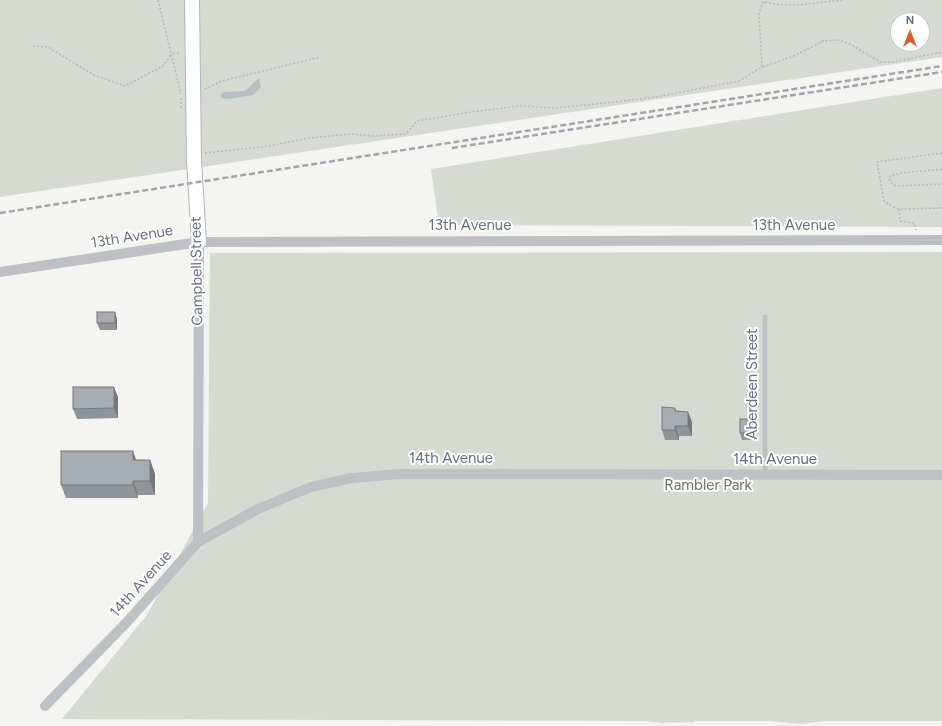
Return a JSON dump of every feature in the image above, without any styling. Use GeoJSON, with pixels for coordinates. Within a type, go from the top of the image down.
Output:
{"type":"FeatureCollection","features":[{"type":"Feature","properties":{"kind":"street","name":"Campbell Street"},"geometry":{"type":"LineString","coordinates":[[192,0],[194,161],[199,242],[198,542]]}},
{"type":"Feature","properties":{"kind":"street","name":"13th Avenue"},"geometry":{"type":"LineString","coordinates":[[0,272],[199,242],[942,240]]}},
{"type":"Feature","properties":{"kind":"street","name":"14th Avenue"},"geometry":{"type":"LineString","coordinates":[[45,706],[127,622],[198,542],[258,509],[311,487],[352,478],[400,474],[942,475]]}},
{"type":"Feature","properties":{"kind":"lane","name":"Aberdeen Street"},"geometry":{"type":"LineString","coordinates":[[765,317],[765,475]]}},
{"type":"Feature","properties":{"kind":"path"},"geometry":{"type":"LineString","coordinates":[[158,0],[181,94],[182,114]]}},
{"type":"Feature","properties":{"kind":"path"},"geometry":{"type":"LineString","coordinates":[[762,67],[759,14],[765,1],[780,5],[799,5],[842,0]]}},
{"type":"Feature","properties":{"kind":"path"},"geometry":{"type":"LineString","coordinates":[[204,153],[269,146],[309,138],[351,134],[374,136],[406,134],[417,121],[478,111],[520,106],[556,108],[656,97],[739,81],[762,67],[794,56],[824,41],[839,40],[850,44],[880,62],[893,62],[942,52]]}},
{"type":"Feature","properties":{"kind":"path"},"geometry":{"type":"LineString","coordinates":[[33,46],[48,47],[94,75],[125,86],[163,66],[172,53]]}},
{"type":"Feature","properties":{"kind":"path"},"geometry":{"type":"LineString","coordinates":[[204,89],[222,81],[320,57]]}},
{"type":"Feature","properties":{"kind":"path"},"geometry":{"type":"LineString","coordinates":[[942,153],[877,162],[884,201],[891,206],[899,209],[942,208]]}},
{"type":"Feature","properties":{"kind":"path"},"geometry":{"type":"LineString","coordinates":[[942,169],[901,173],[890,176],[889,179],[893,185],[897,186],[942,184]]}},
{"type":"Feature","properties":{"kind":"path"},"geometry":{"type":"LineString","coordinates":[[899,209],[900,221],[916,224],[916,240]]}},
{"type":"Feature","properties":{"kind":"green space"},"geometry":{"type":"Polygon","coordinates":[[[0,0],[942,0],[942,57],[0,197],[0,0]]]}},
{"type":"Feature","properties":{"kind":"green space"},"geometry":{"type":"Polygon","coordinates":[[[942,88],[942,227],[439,225],[431,169],[942,88]]]}},
{"type":"Feature","properties":{"kind":"green space","name":"Rambler Park"},"geometry":{"type":"Polygon","coordinates":[[[942,252],[942,721],[823,721],[802,724],[769,721],[695,721],[662,723],[644,721],[62,719],[147,615],[208,503],[210,253],[942,252]]]}},
{"type":"Feature","properties":{"kind":"shaded area"},"geometry":{"type":"Polygon","coordinates":[[[259,78],[261,87],[253,95],[229,99],[221,98],[221,94],[224,92],[245,91],[259,78]]]}},
{"type":"Feature","properties":{"kind":"building"},"geometry":{"type":"Polygon","coordinates":[[[97,312],[115,312],[115,323],[97,323],[97,312]]]}},
{"type":"Feature","properties":{"kind":"building"},"geometry":{"type":"Polygon","coordinates":[[[73,387],[114,387],[114,408],[73,409],[73,387]]]}},
{"type":"Feature","properties":{"kind":"building"},"geometry":{"type":"Polygon","coordinates":[[[662,407],[675,408],[675,411],[688,412],[688,426],[675,426],[675,430],[662,430],[662,407]]]}},
{"type":"Feature","properties":{"kind":"building"},"geometry":{"type":"Polygon","coordinates":[[[740,419],[751,419],[751,433],[740,433],[740,419]]]}},
{"type":"Feature","properties":{"kind":"building"},"geometry":{"type":"Polygon","coordinates":[[[61,451],[133,451],[133,460],[150,460],[150,481],[133,481],[133,485],[61,485],[61,451]]]}},
{"type":"Feature","properties":{"kind":"railway"},"geometry":{"type":"LineString","coordinates":[[0,213],[942,66]]}},
{"type":"Feature","properties":{"kind":"railway"},"geometry":{"type":"LineString","coordinates":[[452,148],[942,72]]}}]}
